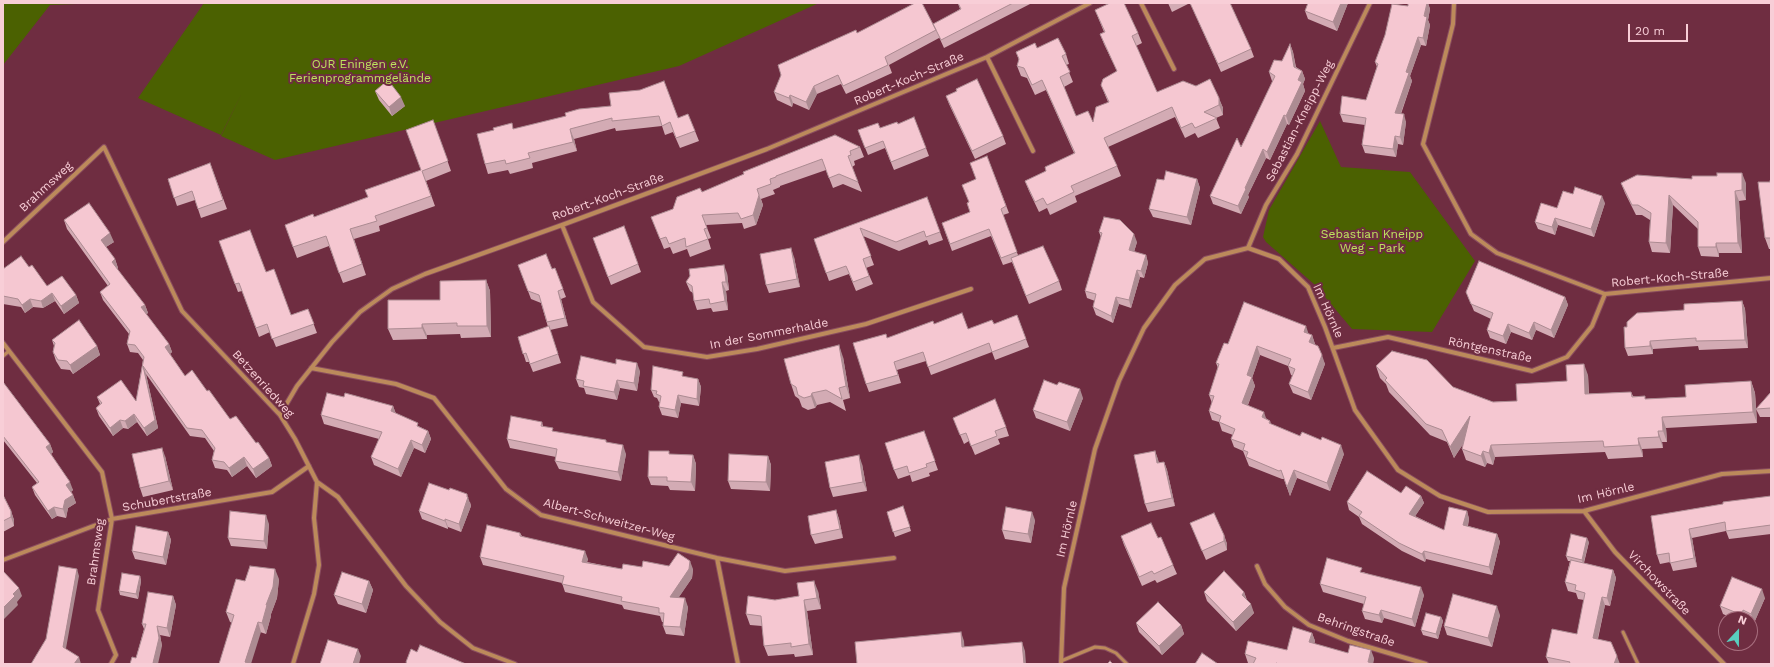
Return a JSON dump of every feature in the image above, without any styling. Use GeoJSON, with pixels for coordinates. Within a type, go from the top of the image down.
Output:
{"type":"FeatureCollection","features":[{"type":"Feature","properties":{"kind":"street","name":"Robert-Koch-Straße"},"geometry":{"type":"LineString","coordinates":[[280,415],[297,386],[332,342],[360,312],[392,289],[425,274],[767,149],[986,57],[1090,3]]}},
{"type":"Feature","properties":{"kind":"street"},"geometry":{"type":"LineString","coordinates":[[1141,3],[1174,69]]}},
{"type":"Feature","properties":{"kind":"street","name":"Sebastian-Kneipp-Weg"},"geometry":{"type":"LineString","coordinates":[[1248,248],[1266,205],[1297,154],[1370,3]]}},
{"type":"Feature","properties":{"kind":"street","name":"Robert-Koch-Straße"},"geometry":{"type":"LineString","coordinates":[[1454,3],[1453,24],[1423,144],[1471,234],[1497,253],[1605,294],[1771,278]]}},
{"type":"Feature","properties":{"kind":"street"},"geometry":{"type":"LineString","coordinates":[[986,57],[1033,151]]}},
{"type":"Feature","properties":{"kind":"street","name":"Brahmsweg"},"geometry":{"type":"LineString","coordinates":[[3,242],[104,147]]}},
{"type":"Feature","properties":{"kind":"street","name":"Betzenriedweg"},"geometry":{"type":"LineString","coordinates":[[104,147],[182,311],[280,415],[317,482],[338,497],[406,586],[440,622],[473,648],[515,664]]}},
{"type":"Feature","properties":{"kind":"street","name":"In der Sommerhalde"},"geometry":{"type":"LineString","coordinates":[[562,225],[593,302],[644,347],[707,357],[757,349],[866,324],[971,289]]}},
{"type":"Feature","properties":{"kind":"street","name":"Im Hörnle"},"geometry":{"type":"LineString","coordinates":[[1061,662],[1064,588],[1095,449],[1119,381],[1144,328],[1175,285],[1205,258],[1248,248],[1279,259],[1308,287],[1333,348],[1355,410],[1398,470],[1440,496],[1488,512],[1584,511],[1722,474],[1771,471]]}},
{"type":"Feature","properties":{"kind":"street","name":"Röntgenstraße"},"geometry":{"type":"LineString","coordinates":[[1333,348],[1388,337],[1532,371],[1567,357],[1592,326],[1605,294]]}},
{"type":"Feature","properties":{"kind":"street","name":"Brahmsweg"},"geometry":{"type":"LineString","coordinates":[[3,343],[102,472],[112,519],[98,610],[116,655],[112,664]]}},
{"type":"Feature","properties":{"kind":"street","name":"Albert-Schweitzer-Weg"},"geometry":{"type":"LineString","coordinates":[[311,368],[396,384],[434,398],[506,489],[541,515],[717,558],[785,571],[894,558]]}},
{"type":"Feature","properties":{"kind":"street","name":"Schubertstraße"},"geometry":{"type":"LineString","coordinates":[[3,560],[112,519],[272,492],[309,466]]}},
{"type":"Feature","properties":{"kind":"street"},"geometry":{"type":"LineString","coordinates":[[293,664],[314,594],[319,565],[314,518],[317,482]]}},
{"type":"Feature","properties":{"kind":"street","name":"Virchowstraße"},"geometry":{"type":"LineString","coordinates":[[1584,511],[1615,552],[1724,664]]}},
{"type":"Feature","properties":{"kind":"street"},"geometry":{"type":"LineString","coordinates":[[717,558],[738,664]]}},
{"type":"Feature","properties":{"kind":"street","name":"Behringstraße"},"geometry":{"type":"LineString","coordinates":[[1257,566],[1265,584],[1285,607],[1309,625],[1348,641],[1426,664]]}},
{"type":"Feature","properties":{"kind":"lane"},"geometry":{"type":"LineString","coordinates":[[3,356],[9,351]]}},
{"type":"Feature","properties":{"kind":"lane"},"geometry":{"type":"LineString","coordinates":[[1623,632],[1638,664]]}},
{"type":"Feature","properties":{"kind":"lane","name":"Im Hörnle"},"geometry":{"type":"LineString","coordinates":[[1061,662],[1095,647],[1105,648],[1116,653],[1127,664]]}},
{"type":"Feature","properties":{"kind":"green space"},"geometry":{"type":"Polygon","coordinates":[[[3,3],[103,3],[50,5],[3,65],[3,3]]]}},
{"type":"Feature","properties":{"kind":"green space","name":"OJR Eningen e.V. Ferienprogrammgelände"},"geometry":{"type":"Polygon","coordinates":[[[204,3],[819,3],[679,66],[275,160],[221,136],[242,93],[221,135],[138,98],[204,3]]]}},
{"type":"Feature","properties":{"kind":"green space","name":"Sebastian Kneipp Weg - Park"},"geometry":{"type":"Polygon","coordinates":[[[1320,121],[1341,167],[1410,172],[1475,261],[1432,332],[1352,329],[1315,285],[1266,242],[1263,237],[1269,210],[1320,121]]]}},
{"type":"Feature","properties":{"kind":"building"},"geometry":{"type":"Polygon","coordinates":[[[915,3],[922,3],[936,30],[885,57],[888,65],[843,86],[838,75],[814,86],[806,102],[790,95],[789,98],[774,92],[781,75],[778,65],[856,30],[857,33],[915,3]]]}},
{"type":"Feature","properties":{"kind":"building"},"geometry":{"type":"Polygon","coordinates":[[[958,3],[1013,3],[941,40],[933,24],[961,9],[958,3]]]}},
{"type":"Feature","properties":{"kind":"building"},"geometry":{"type":"Polygon","coordinates":[[[1110,3],[1124,3],[1138,33],[1132,36],[1157,92],[1183,81],[1196,86],[1210,79],[1219,98],[1219,105],[1204,112],[1217,118],[1195,128],[1192,123],[1181,128],[1172,107],[1104,138],[1117,166],[1071,186],[1074,192],[1047,205],[1043,198],[1035,202],[1025,181],[1046,171],[1045,167],[1075,153],[1042,80],[1032,85],[1024,68],[1017,66],[1019,59],[1016,52],[1035,43],[1037,48],[1058,38],[1066,54],[1062,56],[1070,72],[1060,77],[1076,116],[1088,111],[1093,122],[1096,107],[1109,102],[1101,85],[1103,79],[1117,71],[1100,34],[1105,32],[1095,10],[1110,3]]]}},
{"type":"Feature","properties":{"kind":"building"},"geometry":{"type":"Polygon","coordinates":[[[1190,3],[1230,3],[1251,49],[1218,64],[1190,3]]]}},
{"type":"Feature","properties":{"kind":"building"},"geometry":{"type":"Polygon","coordinates":[[[1308,3],[1341,3],[1333,22],[1305,11],[1308,3]]]}},
{"type":"Feature","properties":{"kind":"building"},"geometry":{"type":"Polygon","coordinates":[[[1408,3],[1427,3],[1424,16],[1427,17],[1423,38],[1418,37],[1406,72],[1409,73],[1395,113],[1404,114],[1400,137],[1395,136],[1393,149],[1362,145],[1366,118],[1340,114],[1342,96],[1366,100],[1378,64],[1375,62],[1385,35],[1392,4],[1408,6],[1408,3]]]}},
{"type":"Feature","properties":{"kind":"building"},"geometry":{"type":"Polygon","coordinates":[[[1290,44],[1294,67],[1302,71],[1298,80],[1302,82],[1286,116],[1284,115],[1267,152],[1263,149],[1238,206],[1210,196],[1237,138],[1241,147],[1275,76],[1269,72],[1274,60],[1282,61],[1290,44]]]}},
{"type":"Feature","properties":{"kind":"building"},"geometry":{"type":"Polygon","coordinates":[[[977,79],[1003,136],[972,151],[946,96],[957,91],[956,89],[977,79]]]}},
{"type":"Feature","properties":{"kind":"building"},"geometry":{"type":"Polygon","coordinates":[[[388,80],[401,97],[389,107],[375,91],[388,80]]]}},
{"type":"Feature","properties":{"kind":"building"},"geometry":{"type":"Polygon","coordinates":[[[664,81],[678,118],[688,114],[695,131],[676,138],[670,122],[662,126],[659,116],[612,121],[612,118],[570,129],[573,142],[528,153],[530,158],[506,164],[505,160],[485,164],[477,134],[494,130],[493,128],[512,123],[513,129],[566,116],[565,113],[579,109],[611,106],[609,93],[640,90],[664,81]]]}},
{"type":"Feature","properties":{"kind":"building"},"geometry":{"type":"Polygon","coordinates":[[[914,117],[926,148],[891,162],[883,141],[865,148],[858,130],[878,123],[880,128],[897,122],[898,124],[914,117]]]}},
{"type":"Feature","properties":{"kind":"building"},"geometry":{"type":"Polygon","coordinates":[[[433,120],[448,161],[422,171],[431,196],[375,216],[377,221],[350,229],[362,264],[339,273],[326,236],[293,247],[285,225],[313,214],[314,217],[368,197],[365,190],[421,170],[406,130],[433,120]]]}},
{"type":"Feature","properties":{"kind":"building"},"geometry":{"type":"Polygon","coordinates":[[[835,135],[860,147],[850,151],[851,155],[848,156],[858,182],[839,174],[829,178],[822,159],[776,176],[770,179],[771,184],[757,189],[759,195],[753,215],[741,219],[738,213],[702,215],[707,228],[704,229],[708,239],[686,247],[685,238],[669,244],[666,237],[660,239],[651,217],[673,209],[677,197],[700,188],[702,192],[744,174],[743,172],[835,135]]]}},
{"type":"Feature","properties":{"kind":"building"},"geometry":{"type":"Polygon","coordinates":[[[987,156],[1006,206],[1001,209],[1017,252],[1001,258],[989,229],[950,244],[942,223],[970,212],[967,203],[969,202],[962,185],[976,179],[970,163],[987,156]]]}},
{"type":"Feature","properties":{"kind":"building"},"geometry":{"type":"Polygon","coordinates":[[[210,163],[223,200],[198,209],[192,191],[174,198],[168,179],[210,163]]]}},
{"type":"Feature","properties":{"kind":"building"},"geometry":{"type":"Polygon","coordinates":[[[1166,171],[1197,179],[1187,217],[1149,209],[1157,179],[1164,180],[1166,171]]]}},
{"type":"Feature","properties":{"kind":"building"},"geometry":{"type":"Polygon","coordinates":[[[1717,173],[1742,173],[1742,190],[1735,191],[1738,243],[1716,243],[1716,247],[1698,247],[1698,222],[1669,195],[1666,243],[1649,242],[1651,213],[1638,205],[1632,205],[1621,183],[1637,175],[1692,179],[1692,176],[1717,176],[1717,173]]]}},
{"type":"Feature","properties":{"kind":"building"},"geometry":{"type":"Polygon","coordinates":[[[1770,181],[1771,238],[1765,238],[1758,182],[1770,181]]]}},
{"type":"Feature","properties":{"kind":"building"},"geometry":{"type":"Polygon","coordinates":[[[1575,187],[1602,196],[1591,229],[1555,218],[1552,227],[1535,222],[1541,203],[1557,208],[1563,191],[1573,194],[1575,187]]]}},
{"type":"Feature","properties":{"kind":"building"},"geometry":{"type":"Polygon","coordinates":[[[927,197],[940,232],[926,237],[924,231],[896,242],[860,228],[871,256],[863,259],[869,276],[853,282],[846,266],[826,273],[814,239],[927,197]]]}},
{"type":"Feature","properties":{"kind":"building"},"geometry":{"type":"Polygon","coordinates":[[[89,203],[110,233],[101,240],[115,259],[112,262],[145,305],[141,307],[169,344],[165,347],[185,376],[192,370],[230,419],[236,416],[256,443],[258,442],[269,458],[253,469],[244,457],[229,468],[224,462],[212,460],[215,448],[202,430],[187,428],[143,366],[155,420],[144,428],[134,414],[125,421],[120,420],[110,428],[96,408],[102,403],[97,397],[121,380],[136,401],[144,357],[135,345],[127,344],[130,331],[100,292],[110,284],[64,220],[89,203]]]}},
{"type":"Feature","properties":{"kind":"building"},"geometry":{"type":"Polygon","coordinates":[[[1104,217],[1120,220],[1134,234],[1129,250],[1146,255],[1141,271],[1137,270],[1129,300],[1116,297],[1111,316],[1093,307],[1096,294],[1085,291],[1102,233],[1099,232],[1104,217]]]}},
{"type":"Feature","properties":{"kind":"building"},"geometry":{"type":"Polygon","coordinates":[[[624,226],[638,264],[608,277],[593,238],[624,226]]]}},
{"type":"Feature","properties":{"kind":"building"},"geometry":{"type":"Polygon","coordinates":[[[250,230],[266,272],[274,269],[291,315],[308,309],[314,324],[272,339],[267,324],[256,328],[239,283],[235,284],[219,241],[250,230]]]}},
{"type":"Feature","properties":{"kind":"building"},"geometry":{"type":"Polygon","coordinates":[[[1043,246],[1059,281],[1026,296],[1011,258],[1043,246]]]}},
{"type":"Feature","properties":{"kind":"building"},"geometry":{"type":"Polygon","coordinates":[[[791,248],[797,279],[766,285],[760,254],[791,248]]]}},
{"type":"Feature","properties":{"kind":"building"},"geometry":{"type":"Polygon","coordinates":[[[546,254],[552,269],[555,268],[563,289],[558,291],[565,318],[547,322],[539,295],[528,291],[518,265],[546,254]]]}},
{"type":"Feature","properties":{"kind":"building"},"geometry":{"type":"Polygon","coordinates":[[[21,256],[29,267],[32,265],[47,286],[62,276],[76,295],[61,306],[52,293],[41,301],[30,299],[22,305],[18,299],[3,296],[3,269],[21,256]]]}},
{"type":"Feature","properties":{"kind":"building"},"geometry":{"type":"Polygon","coordinates":[[[1479,261],[1565,297],[1551,330],[1534,322],[1529,333],[1508,324],[1503,336],[1487,330],[1493,313],[1471,304],[1466,292],[1479,261]]]}},
{"type":"Feature","properties":{"kind":"building"},"geometry":{"type":"Polygon","coordinates":[[[724,265],[726,282],[722,282],[725,301],[710,304],[709,299],[694,301],[692,286],[686,282],[690,276],[689,269],[724,265]]]}},
{"type":"Feature","properties":{"kind":"building"},"geometry":{"type":"Polygon","coordinates":[[[486,280],[487,326],[457,326],[457,323],[422,324],[422,328],[388,329],[388,300],[440,300],[440,281],[486,280]]]}},
{"type":"Feature","properties":{"kind":"building"},"geometry":{"type":"Polygon","coordinates":[[[1742,301],[1745,340],[1696,341],[1696,338],[1650,341],[1650,346],[1625,348],[1624,327],[1627,327],[1627,322],[1637,313],[1684,310],[1684,304],[1742,301]]]}},
{"type":"Feature","properties":{"kind":"building"},"geometry":{"type":"Polygon","coordinates":[[[1244,302],[1306,326],[1304,332],[1312,335],[1309,342],[1318,346],[1322,355],[1308,392],[1289,384],[1295,369],[1288,366],[1291,359],[1257,346],[1247,375],[1252,377],[1242,403],[1264,412],[1262,417],[1270,421],[1269,423],[1300,436],[1302,432],[1321,440],[1322,437],[1341,445],[1327,483],[1294,470],[1287,487],[1281,470],[1279,471],[1246,457],[1248,452],[1243,450],[1245,444],[1231,439],[1235,429],[1219,422],[1221,416],[1209,411],[1214,396],[1209,395],[1219,364],[1216,363],[1224,343],[1228,344],[1244,302]]]}},
{"type":"Feature","properties":{"kind":"building"},"geometry":{"type":"Polygon","coordinates":[[[962,313],[968,329],[992,320],[994,324],[1017,315],[1026,339],[992,352],[989,343],[928,367],[923,352],[894,362],[898,375],[866,384],[853,343],[886,334],[887,338],[933,321],[934,324],[962,313]]]}},
{"type":"Feature","properties":{"kind":"building"},"geometry":{"type":"Polygon","coordinates":[[[79,320],[97,346],[70,365],[67,361],[58,360],[53,352],[55,343],[52,340],[79,320]]]}},
{"type":"Feature","properties":{"kind":"building"},"geometry":{"type":"Polygon","coordinates":[[[549,326],[558,354],[530,364],[526,353],[523,354],[518,337],[549,326]]]}},
{"type":"Feature","properties":{"kind":"building"},"geometry":{"type":"Polygon","coordinates":[[[839,345],[846,386],[839,388],[842,399],[826,390],[812,393],[811,396],[804,398],[798,395],[796,387],[791,384],[784,359],[839,345]]]}},
{"type":"Feature","properties":{"kind":"building"},"geometry":{"type":"Polygon","coordinates":[[[1392,351],[1427,360],[1453,387],[1493,402],[1517,401],[1516,384],[1567,381],[1566,365],[1584,364],[1585,394],[1631,392],[1632,397],[1645,396],[1645,399],[1686,397],[1685,385],[1751,381],[1753,412],[1662,417],[1663,431],[1658,431],[1659,437],[1638,438],[1639,445],[1604,447],[1603,441],[1491,445],[1489,453],[1483,451],[1481,456],[1462,449],[1470,416],[1450,447],[1442,430],[1426,424],[1385,380],[1387,378],[1376,366],[1392,351]]]}},
{"type":"Feature","properties":{"kind":"building"},"geometry":{"type":"Polygon","coordinates":[[[581,356],[616,364],[616,359],[637,363],[634,383],[617,380],[614,392],[583,386],[584,381],[576,379],[581,356]]]}},
{"type":"Feature","properties":{"kind":"building"},"geometry":{"type":"Polygon","coordinates":[[[653,366],[683,372],[682,376],[698,379],[697,399],[678,395],[675,410],[659,407],[661,396],[656,394],[657,391],[651,390],[653,366]]]}},
{"type":"Feature","properties":{"kind":"building"},"geometry":{"type":"Polygon","coordinates":[[[1044,380],[1057,385],[1059,382],[1080,389],[1067,422],[1033,410],[1044,380]]]}},
{"type":"Feature","properties":{"kind":"building"},"geometry":{"type":"Polygon","coordinates":[[[3,382],[50,444],[46,447],[70,482],[66,485],[73,495],[65,500],[63,509],[54,507],[48,511],[32,487],[39,482],[3,436],[3,382]]]}},
{"type":"Feature","properties":{"kind":"building"},"geometry":{"type":"Polygon","coordinates":[[[1771,392],[1771,408],[1756,409],[1771,392]]]}},
{"type":"Feature","properties":{"kind":"building"},"geometry":{"type":"Polygon","coordinates":[[[327,393],[344,397],[345,393],[393,406],[391,411],[418,423],[417,426],[428,431],[422,445],[411,440],[398,469],[371,457],[382,432],[321,415],[327,393]]]}},
{"type":"Feature","properties":{"kind":"building"},"geometry":{"type":"Polygon","coordinates":[[[995,399],[1006,427],[995,431],[997,436],[971,446],[966,433],[960,435],[953,418],[995,399]]]}},
{"type":"Feature","properties":{"kind":"building"},"geometry":{"type":"Polygon","coordinates":[[[511,416],[542,422],[541,426],[553,428],[552,431],[606,440],[606,442],[623,445],[618,472],[555,461],[557,449],[507,439],[511,416]]]}},
{"type":"Feature","properties":{"kind":"building"},"geometry":{"type":"Polygon","coordinates":[[[924,431],[935,461],[926,464],[927,467],[909,473],[907,466],[894,470],[885,443],[924,431]]]}},
{"type":"Feature","properties":{"kind":"building"},"geometry":{"type":"Polygon","coordinates":[[[162,448],[169,481],[140,488],[132,454],[162,448]]]}},
{"type":"Feature","properties":{"kind":"building"},"geometry":{"type":"Polygon","coordinates":[[[649,451],[669,451],[669,454],[693,455],[691,482],[667,481],[667,477],[648,477],[649,451]]]}},
{"type":"Feature","properties":{"kind":"building"},"geometry":{"type":"Polygon","coordinates":[[[1155,451],[1157,463],[1164,462],[1172,498],[1145,504],[1134,455],[1155,451]]]}},
{"type":"Feature","properties":{"kind":"building"},"geometry":{"type":"Polygon","coordinates":[[[729,454],[768,456],[766,482],[728,481],[729,454]]]}},
{"type":"Feature","properties":{"kind":"building"},"geometry":{"type":"Polygon","coordinates":[[[859,455],[863,482],[830,488],[825,462],[859,455]]]}},
{"type":"Feature","properties":{"kind":"building"},"geometry":{"type":"Polygon","coordinates":[[[1367,471],[1401,493],[1406,486],[1421,496],[1409,514],[1444,530],[1449,507],[1467,511],[1463,525],[1497,534],[1489,567],[1424,551],[1422,554],[1399,543],[1359,516],[1362,512],[1347,502],[1367,471]]]}},
{"type":"Feature","properties":{"kind":"building"},"geometry":{"type":"Polygon","coordinates":[[[429,483],[467,494],[468,497],[459,524],[445,519],[445,521],[419,511],[429,483]]]}},
{"type":"Feature","properties":{"kind":"building"},"geometry":{"type":"Polygon","coordinates":[[[3,495],[11,511],[11,517],[3,521],[3,495]]]}},
{"type":"Feature","properties":{"kind":"building"},"geometry":{"type":"Polygon","coordinates":[[[1771,496],[1771,525],[1726,531],[1725,522],[1689,529],[1694,558],[1670,563],[1669,553],[1657,555],[1651,516],[1723,504],[1723,502],[1771,496]]]}},
{"type":"Feature","properties":{"kind":"building"},"geometry":{"type":"Polygon","coordinates":[[[903,506],[910,527],[893,532],[887,512],[903,506]]]}},
{"type":"Feature","properties":{"kind":"building"},"geometry":{"type":"Polygon","coordinates":[[[1006,507],[1032,512],[1028,534],[1002,530],[1006,507]]]}},
{"type":"Feature","properties":{"kind":"building"},"geometry":{"type":"Polygon","coordinates":[[[836,510],[840,529],[811,535],[808,516],[836,510]]]}},
{"type":"Feature","properties":{"kind":"building"},"geometry":{"type":"Polygon","coordinates":[[[230,511],[266,515],[264,541],[228,538],[230,511]]]}},
{"type":"Feature","properties":{"kind":"building"},"geometry":{"type":"Polygon","coordinates":[[[1214,513],[1224,535],[1224,541],[1202,551],[1190,523],[1214,513]]]}},
{"type":"Feature","properties":{"kind":"building"},"geometry":{"type":"Polygon","coordinates":[[[1151,523],[1158,538],[1161,537],[1173,565],[1154,574],[1152,571],[1139,577],[1121,536],[1151,523]]]}},
{"type":"Feature","properties":{"kind":"building"},"geometry":{"type":"Polygon","coordinates":[[[487,525],[520,533],[520,536],[585,551],[582,562],[622,569],[623,564],[642,567],[643,561],[669,566],[678,553],[690,561],[689,569],[670,597],[685,598],[680,627],[663,626],[664,613],[659,613],[659,608],[621,601],[622,597],[562,584],[564,576],[480,557],[487,525]]]}},
{"type":"Feature","properties":{"kind":"building"},"geometry":{"type":"Polygon","coordinates":[[[136,526],[168,532],[163,557],[132,551],[136,526]]]}},
{"type":"Feature","properties":{"kind":"building"},"geometry":{"type":"Polygon","coordinates":[[[1571,534],[1587,538],[1582,560],[1566,556],[1571,534]]]}},
{"type":"Feature","properties":{"kind":"building"},"geometry":{"type":"Polygon","coordinates":[[[1327,558],[1362,568],[1360,572],[1421,587],[1412,619],[1381,610],[1379,615],[1362,611],[1366,597],[1320,584],[1327,558]]]}},
{"type":"Feature","properties":{"kind":"building"},"geometry":{"type":"Polygon","coordinates":[[[1571,560],[1613,570],[1607,598],[1602,597],[1593,638],[1611,642],[1617,656],[1614,664],[1569,664],[1570,662],[1546,657],[1552,629],[1577,634],[1585,593],[1575,590],[1576,585],[1565,582],[1571,560]]]}},
{"type":"Feature","properties":{"kind":"building"},"geometry":{"type":"Polygon","coordinates":[[[59,566],[77,569],[63,647],[79,657],[74,664],[31,664],[46,639],[59,566]]]}},
{"type":"Feature","properties":{"kind":"building"},"geometry":{"type":"Polygon","coordinates":[[[250,566],[275,569],[273,587],[266,605],[262,623],[258,622],[245,662],[249,664],[219,664],[234,615],[226,612],[236,579],[245,581],[250,566]]]}},
{"type":"Feature","properties":{"kind":"building"},"geometry":{"type":"Polygon","coordinates":[[[3,571],[19,588],[13,594],[15,596],[3,608],[3,571]]]}},
{"type":"Feature","properties":{"kind":"building"},"geometry":{"type":"Polygon","coordinates":[[[1224,571],[1244,592],[1242,595],[1251,604],[1233,622],[1204,592],[1224,571]]]}},
{"type":"Feature","properties":{"kind":"building"},"geometry":{"type":"Polygon","coordinates":[[[342,572],[369,581],[362,604],[334,595],[342,572]]]}},
{"type":"Feature","properties":{"kind":"building"},"geometry":{"type":"Polygon","coordinates":[[[122,573],[140,576],[136,594],[119,591],[122,573]]]}},
{"type":"Feature","properties":{"kind":"building"},"geometry":{"type":"Polygon","coordinates":[[[1732,577],[1762,589],[1752,611],[1732,611],[1720,606],[1732,577]]]}},
{"type":"Feature","properties":{"kind":"building"},"geometry":{"type":"Polygon","coordinates":[[[814,581],[817,598],[804,600],[809,644],[791,647],[791,643],[764,646],[761,616],[746,614],[748,596],[775,600],[799,596],[797,583],[814,581]]]}},
{"type":"Feature","properties":{"kind":"building"},"geometry":{"type":"Polygon","coordinates":[[[148,592],[173,596],[167,628],[157,626],[159,638],[153,663],[156,664],[130,664],[132,657],[136,658],[146,624],[142,624],[148,592]]]}},
{"type":"Feature","properties":{"kind":"building"},"geometry":{"type":"Polygon","coordinates":[[[1453,594],[1497,606],[1488,638],[1444,626],[1453,594]]]}},
{"type":"Feature","properties":{"kind":"building"},"geometry":{"type":"Polygon","coordinates":[[[1158,602],[1181,625],[1159,646],[1136,623],[1158,602]]]}},
{"type":"Feature","properties":{"kind":"building"},"geometry":{"type":"Polygon","coordinates":[[[1426,613],[1441,617],[1436,634],[1421,630],[1426,613]]]}},
{"type":"Feature","properties":{"kind":"building"},"geometry":{"type":"Polygon","coordinates":[[[1293,627],[1312,633],[1309,642],[1348,653],[1350,645],[1371,650],[1368,662],[1376,664],[1253,664],[1256,658],[1245,654],[1248,641],[1287,650],[1293,627]]]}},
{"type":"Feature","properties":{"kind":"building"},"geometry":{"type":"Polygon","coordinates":[[[961,632],[962,647],[1022,642],[1024,664],[857,664],[855,642],[961,632]]]}},
{"type":"Feature","properties":{"kind":"building"},"geometry":{"type":"Polygon","coordinates":[[[328,640],[358,649],[353,664],[320,664],[328,640]]]}},
{"type":"Feature","properties":{"kind":"building"},"geometry":{"type":"Polygon","coordinates":[[[420,645],[466,664],[407,664],[406,662],[411,649],[417,652],[420,645]]]}},
{"type":"Feature","properties":{"kind":"building"},"geometry":{"type":"Polygon","coordinates":[[[1202,653],[1218,664],[1195,664],[1202,653]]]}}]}
